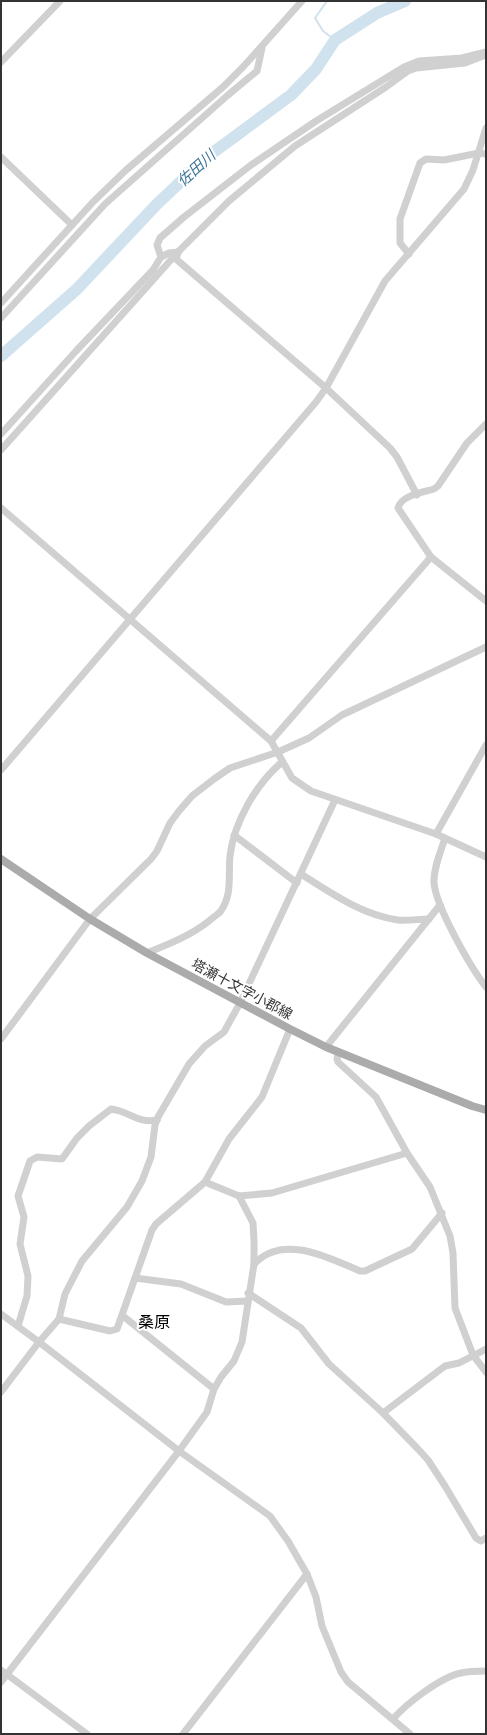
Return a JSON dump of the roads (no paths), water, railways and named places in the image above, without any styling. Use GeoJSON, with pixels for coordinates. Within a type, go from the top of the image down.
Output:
{"type":"FeatureCollection","features":[{"type":"Feature","properties":{"kind":"main road","name":"塔瀬十文字小郡線"},"geometry":{"type":"LineString","coordinates":[[1,860],[90,919],[147,953],[290,1029],[338,1052],[486,1110]]}},
{"type":"Feature","properties":{"kind":"street"},"geometry":{"type":"LineString","coordinates":[[1,62],[60,1]]}},
{"type":"Feature","properties":{"kind":"street"},"geometry":{"type":"LineString","coordinates":[[1,303],[72,225],[125,171],[223,87],[302,1]]}},
{"type":"Feature","properties":{"kind":"street"},"geometry":{"type":"LineString","coordinates":[[1,318],[105,204],[257,71],[262,46]]}},
{"type":"Feature","properties":{"kind":"street"},"geometry":{"type":"LineString","coordinates":[[161,257],[157,242],[184,217],[251,165],[316,121],[413,63],[462,58],[486,52]]}},
{"type":"Feature","properties":{"kind":"street"},"geometry":{"type":"LineString","coordinates":[[1,450],[178,252],[229,201],[294,146],[386,87],[408,71],[416,68],[465,63],[486,55]]}},
{"type":"Feature","properties":{"kind":"street"},"geometry":{"type":"LineString","coordinates":[[2,766],[131,619],[316,402],[326,388],[378,293],[464,189],[482,154],[486,128]]}},
{"type":"Feature","properties":{"kind":"street"},"geometry":{"type":"LineString","coordinates":[[409,254],[400,243],[400,219],[420,163],[426,159],[444,160],[482,154]]}},
{"type":"Feature","properties":{"kind":"street"},"geometry":{"type":"LineString","coordinates":[[1,157],[72,225]]}},
{"type":"Feature","properties":{"kind":"street"},"geometry":{"type":"LineString","coordinates":[[1,434],[76,350],[153,270],[161,257],[169,253],[178,252]]}},
{"type":"Feature","properties":{"kind":"street"},"geometry":{"type":"LineString","coordinates":[[178,252],[176,258],[326,388],[390,448],[417,495]]}},
{"type":"Feature","properties":{"kind":"street"},"geometry":{"type":"LineString","coordinates":[[486,424],[467,443],[438,486],[401,502],[398,508],[431,556],[486,601]]}},
{"type":"Feature","properties":{"kind":"street"},"geometry":{"type":"LineString","coordinates":[[1,508],[131,619],[271,742],[292,778],[299,784],[311,791],[335,800],[436,834],[486,857]]}},
{"type":"Feature","properties":{"kind":"street"},"geometry":{"type":"LineString","coordinates":[[271,742],[431,556]]}},
{"type":"Feature","properties":{"kind":"street"},"geometry":{"type":"LineString","coordinates":[[1,1038],[90,919],[151,859],[157,851],[170,823],[192,796],[230,768],[278,752],[309,738],[342,715],[486,647]]}},
{"type":"Feature","properties":{"kind":"street"},"geometry":{"type":"LineString","coordinates":[[436,834],[486,745]]}},
{"type":"Feature","properties":{"kind":"street"},"geometry":{"type":"LineString","coordinates":[[147,953],[179,941],[197,930],[220,912],[229,892],[230,857],[238,823],[263,782],[282,762]]}},
{"type":"Feature","properties":{"kind":"street"},"geometry":{"type":"LineString","coordinates":[[1,1392],[59,1319],[65,1294],[82,1261],[122,1212],[142,1181],[151,1157],[157,1120],[189,1064],[205,1046],[224,1032],[240,1003],[335,800]]}},
{"type":"Feature","properties":{"kind":"street"},"geometry":{"type":"LineString","coordinates":[[234,835],[297,883]]}},
{"type":"Feature","properties":{"kind":"street"},"geometry":{"type":"LineString","coordinates":[[445,838],[434,876],[434,884],[440,905],[473,970],[486,987]]}},
{"type":"Feature","properties":{"kind":"street"},"geometry":{"type":"LineString","coordinates":[[301,874],[341,899],[374,914],[399,920],[429,919]]}},
{"type":"Feature","properties":{"kind":"street"},"geometry":{"type":"LineString","coordinates":[[326,1047],[440,905]]}},
{"type":"Feature","properties":{"kind":"street"},"geometry":{"type":"LineString","coordinates":[[59,1319],[110,1331],[117,1329],[123,1316],[152,1230],[156,1224],[205,1182],[229,1139],[262,1097],[290,1029]]}},
{"type":"Feature","properties":{"kind":"street"},"geometry":{"type":"LineString","coordinates":[[338,1052],[336,1059],[338,1062],[376,1098],[407,1153],[430,1187],[442,1213],[450,1236],[453,1253],[455,1308],[473,1355],[486,1372]]}},
{"type":"Feature","properties":{"kind":"street"},"geometry":{"type":"LineString","coordinates":[[18,1326],[27,1296],[28,1276],[20,1244],[24,1217],[18,1196],[30,1161],[37,1157],[62,1159],[77,1138],[89,1126],[111,1109],[125,1112],[143,1121],[157,1120]]}},
{"type":"Feature","properties":{"kind":"street"},"geometry":{"type":"LineString","coordinates":[[205,1182],[239,1196],[272,1193],[407,1153]]}},
{"type":"Feature","properties":{"kind":"street"},"geometry":{"type":"LineString","coordinates":[[1,1682],[4,1672],[179,1451],[207,1412],[214,1389],[221,1377],[234,1361],[240,1349],[254,1264],[253,1223],[239,1196]]}},
{"type":"Feature","properties":{"kind":"street"},"geometry":{"type":"LineString","coordinates":[[254,1264],[270,1253],[296,1249],[310,1251],[360,1271],[365,1271],[412,1249],[442,1213]]}},
{"type":"Feature","properties":{"kind":"street"},"geometry":{"type":"LineString","coordinates":[[135,1278],[181,1284],[226,1302],[248,1297],[301,1328],[329,1364],[383,1412],[428,1460],[476,1538],[481,1541],[486,1538]]}},
{"type":"Feature","properties":{"kind":"street"},"geometry":{"type":"LineString","coordinates":[[1,1314],[40,1342],[179,1451],[270,1516],[288,1541],[307,1574],[316,1597],[322,1626],[342,1672],[348,1682],[393,1718],[410,1734]]}},
{"type":"Feature","properties":{"kind":"street"},"geometry":{"type":"LineString","coordinates":[[123,1316],[214,1389]]}},
{"type":"Feature","properties":{"kind":"street"},"geometry":{"type":"LineString","coordinates":[[383,1412],[445,1366],[459,1363],[486,1349]]}},
{"type":"Feature","properties":{"kind":"street"},"geometry":{"type":"LineString","coordinates":[[183,1734],[307,1574]]}},
{"type":"Feature","properties":{"kind":"street"},"geometry":{"type":"LineString","coordinates":[[393,1718],[402,1709],[443,1681],[460,1673],[486,1671]]}},
{"type":"Feature","properties":{"kind":"street"},"geometry":{"type":"LineString","coordinates":[[4,1672],[87,1734]]}},
{"type":"Feature","properties":{"kind":"waterway"},"geometry":{"type":"LineString","coordinates":[[327,1],[315,18],[323,31],[335,40]]}},
{"type":"Feature","properties":{"kind":"waterway","name":"佐田川"},"geometry":{"type":"LineString","coordinates":[[1,356],[77,289],[157,204],[207,157],[291,95],[316,69],[335,40],[377,13],[405,1]]}},
{"type":"Feature","properties":{"kind":"district","name":"桑原"},"geometry":{"type":"Point","coordinates":[154,1322]}}]}
